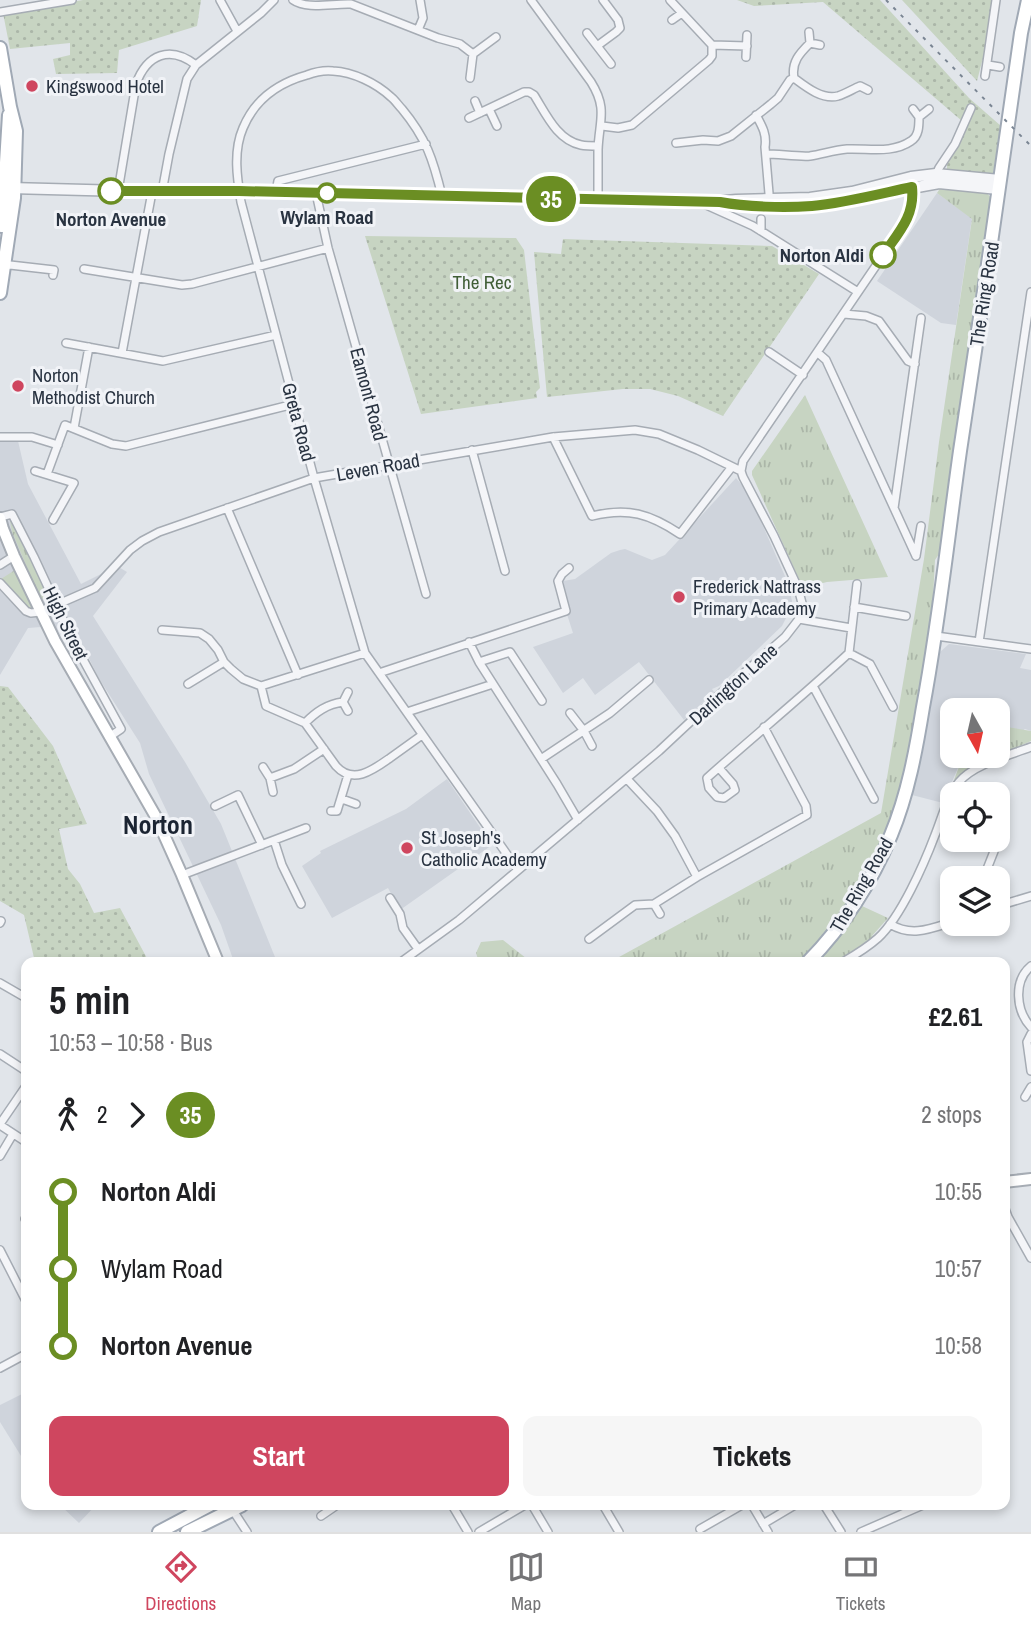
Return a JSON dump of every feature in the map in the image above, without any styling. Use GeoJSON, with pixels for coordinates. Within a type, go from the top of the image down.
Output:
{"type":"FeatureCollection","features":[{"type":"Feature","properties":{"kind":"main road","name":"The Ring Road"},"geometry":{"type":"LineString","coordinates":[[813,957],[858,898],[878,863],[891,835],[915,753],[936,636],[957,474],[1028,0]]}},
{"type":"Feature","properties":{"kind":"main road"},"geometry":{"type":"LineString","coordinates":[[0,49],[10,107],[10,188],[5,266],[1,285]]}},
{"type":"Feature","properties":{"kind":"main road"},"geometry":{"type":"LineString","coordinates":[[0,242],[2,208],[10,188]]}},
{"type":"Feature","properties":{"kind":"main road","name":"High Street"},"geometry":{"type":"LineString","coordinates":[[1,523],[40,612],[156,817],[216,957]]}},
{"type":"Feature","properties":{"kind":"main road"},"geometry":{"type":"LineString","coordinates":[[1010,1181],[1031,1179]]}},
{"type":"Feature","properties":{"kind":"main road"},"geometry":{"type":"LineString","coordinates":[[159,1532],[201,1510]]}},
{"type":"Feature","properties":{"kind":"main road"},"geometry":{"type":"LineString","coordinates":[[187,1532],[229,1510]]}},
{"type":"Feature","properties":{"kind":"street"},"geometry":{"type":"LineString","coordinates":[[0,12],[72,0]]}},
{"type":"Feature","properties":{"kind":"street"},"geometry":{"type":"LineString","coordinates":[[220,0],[237,31]]}},
{"type":"Feature","properties":{"kind":"street"},"geometry":{"type":"LineString","coordinates":[[122,353],[136,278],[187,79],[197,65],[274,0]]}},
{"type":"Feature","properties":{"kind":"street"},"geometry":{"type":"LineString","coordinates":[[293,0],[307,6],[351,2],[438,38],[460,44],[473,54]]}},
{"type":"Feature","properties":{"kind":"street"},"geometry":{"type":"LineString","coordinates":[[418,30],[423,18],[420,0]]}},
{"type":"Feature","properties":{"kind":"street"},"geometry":{"type":"LineString","coordinates":[[545,0],[533,3],[597,92],[602,110],[598,146],[598,200]]}},
{"type":"Feature","properties":{"kind":"street"},"geometry":{"type":"LineString","coordinates":[[597,46],[620,27],[603,0]]}},
{"type":"Feature","properties":{"kind":"street"},"geometry":{"type":"LineString","coordinates":[[602,126],[618,128],[632,125],[712,56],[712,45],[670,0]]}},
{"type":"Feature","properties":{"kind":"street"},"geometry":{"type":"LineString","coordinates":[[985,76],[996,0]]}},
{"type":"Feature","properties":{"kind":"street"},"geometry":{"type":"LineString","coordinates":[[672,20],[682,13]]}},
{"type":"Feature","properties":{"kind":"street"},"geometry":{"type":"LineString","coordinates":[[794,78],[795,61],[810,43],[809,32]]}},
{"type":"Feature","properties":{"kind":"street"},"geometry":{"type":"LineString","coordinates":[[587,33],[611,64]]}},
{"type":"Feature","properties":{"kind":"street"},"geometry":{"type":"LineString","coordinates":[[746,57],[747,35]]}},
{"type":"Feature","properties":{"kind":"street"},"geometry":{"type":"LineString","coordinates":[[470,78],[473,54],[496,37]]}},
{"type":"Feature","properties":{"kind":"street"},"geometry":{"type":"LineString","coordinates":[[810,43],[820,45]]}},
{"type":"Feature","properties":{"kind":"street"},"geometry":{"type":"LineString","coordinates":[[712,45],[747,46]]}},
{"type":"Feature","properties":{"kind":"street"},"geometry":{"type":"LineString","coordinates":[[118,191],[136,84],[141,70],[150,60],[165,55],[178,55],[197,65]]}},
{"type":"Feature","properties":{"kind":"street"},"geometry":{"type":"LineString","coordinates":[[988,65],[1000,67]]}},
{"type":"Feature","properties":{"kind":"street","name":"Greta Road"},"geometry":{"type":"LineString","coordinates":[[442,196],[432,159],[420,132],[391,97],[362,78],[345,72],[330,70],[292,79],[264,97],[242,130],[236,169],[239,191],[314,478],[365,653],[518,870]]}},
{"type":"Feature","properties":{"kind":"street"},"geometry":{"type":"LineString","coordinates":[[858,76],[860,86]]}},
{"type":"Feature","properties":{"kind":"street"},"geometry":{"type":"LineString","coordinates":[[794,78],[828,97],[839,96],[860,86]]}},
{"type":"Feature","properties":{"kind":"street"},"geometry":{"type":"LineString","coordinates":[[676,144],[718,141],[731,136],[778,98],[794,78]]}},
{"type":"Feature","properties":{"kind":"street"},"geometry":{"type":"LineString","coordinates":[[860,86],[868,90]]}},
{"type":"Feature","properties":{"kind":"street"},"geometry":{"type":"LineString","coordinates":[[469,118],[529,92],[534,95],[557,132],[569,141],[598,146]]}},
{"type":"Feature","properties":{"kind":"street"},"geometry":{"type":"LineString","coordinates":[[475,101],[480,113]]}},
{"type":"Feature","properties":{"kind":"street"},"geometry":{"type":"LineString","coordinates":[[937,178],[971,108]]}},
{"type":"Feature","properties":{"kind":"street"},"geometry":{"type":"LineString","coordinates":[[489,109],[497,126]]}},
{"type":"Feature","properties":{"kind":"street"},"geometry":{"type":"LineString","coordinates":[[766,154],[808,156],[831,150],[888,150],[902,146],[914,139],[919,128],[919,117],[913,109]]}},
{"type":"Feature","properties":{"kind":"street"},"geometry":{"type":"LineString","coordinates":[[919,117],[929,109]]}},
{"type":"Feature","properties":{"kind":"street"},"geometry":{"type":"LineString","coordinates":[[756,116],[765,133],[770,202]]}},
{"type":"Feature","properties":{"kind":"street"},"geometry":{"type":"LineString","coordinates":[[686,132],[689,142]]}},
{"type":"Feature","properties":{"kind":"street"},"geometry":{"type":"LineString","coordinates":[[276,192],[278,181],[426,144]]}},
{"type":"Feature","properties":{"kind":"street"},"geometry":{"type":"LineString","coordinates":[[10,188],[704,203],[736,200],[770,202],[810,198],[937,178],[999,185]]}},
{"type":"Feature","properties":{"kind":"street"},"geometry":{"type":"LineString","coordinates":[[851,628],[799,619],[802,603],[798,589],[741,471],[743,461],[903,226],[912,210],[914,197],[911,182]]}},
{"type":"Feature","properties":{"kind":"street","name":"Eamont Road"},"geometry":{"type":"LineString","coordinates":[[316,193],[328,248],[426,594]]}},
{"type":"Feature","properties":{"kind":"street"},"geometry":{"type":"LineString","coordinates":[[704,203],[753,226],[858,292]]}},
{"type":"Feature","properties":{"kind":"street"},"geometry":{"type":"LineString","coordinates":[[761,219],[761,231]]}},
{"type":"Feature","properties":{"kind":"street"},"geometry":{"type":"LineString","coordinates":[[84,270],[182,285],[328,248]]}},
{"type":"Feature","properties":{"kind":"street"},"geometry":{"type":"LineString","coordinates":[[5,266],[54,270],[53,275]]}},
{"type":"Feature","properties":{"kind":"street"},"geometry":{"type":"LineString","coordinates":[[979,642],[1027,342],[1031,292]]}},
{"type":"Feature","properties":{"kind":"street"},"geometry":{"type":"LineString","coordinates":[[844,314],[866,316],[879,321],[908,361],[915,364]]}},
{"type":"Feature","properties":{"kind":"street"},"geometry":{"type":"LineString","coordinates":[[894,508],[921,318]]}},
{"type":"Feature","properties":{"kind":"street"},"geometry":{"type":"LineString","coordinates":[[66,343],[163,361],[276,335]]}},
{"type":"Feature","properties":{"kind":"street"},"geometry":{"type":"LineString","coordinates":[[74,428],[89,347]]}},
{"type":"Feature","properties":{"kind":"street"},"geometry":{"type":"LineString","coordinates":[[769,352],[803,375]]}},
{"type":"Feature","properties":{"kind":"street"},"geometry":{"type":"LineString","coordinates":[[818,353],[826,360],[916,556],[921,526]]}},
{"type":"Feature","properties":{"kind":"street"},"geometry":{"type":"LineString","coordinates":[[47,474],[65,425],[112,444],[126,446],[294,404]]}},
{"type":"Feature","properties":{"kind":"street","name":"Leven Road"},"geometry":{"type":"LineString","coordinates":[[40,612],[100,584],[121,558],[142,541],[159,532],[314,478],[553,437],[635,430],[659,434],[741,471]]}},
{"type":"Feature","properties":{"kind":"street"},"geometry":{"type":"LineString","coordinates":[[0,437],[32,437],[58,445]]}},
{"type":"Feature","properties":{"kind":"street"},"geometry":{"type":"LineString","coordinates":[[553,437],[592,516],[624,511],[646,515],[680,534],[732,468]]}},
{"type":"Feature","properties":{"kind":"street"},"geometry":{"type":"LineString","coordinates":[[472,450],[505,571]]}},
{"type":"Feature","properties":{"kind":"street"},"geometry":{"type":"LineString","coordinates":[[34,471],[74,483],[53,520]]}},
{"type":"Feature","properties":{"kind":"street"},"geometry":{"type":"LineString","coordinates":[[228,508],[298,675]]}},
{"type":"Feature","properties":{"kind":"street","name":"High Street"},"geometry":{"type":"LineString","coordinates":[[1,523],[12,514],[73,641],[121,729],[109,737]]}},
{"type":"Feature","properties":{"kind":"street"},"geometry":{"type":"LineString","coordinates":[[0,565],[14,556]]}},
{"type":"Feature","properties":{"kind":"street"},"geometry":{"type":"LineString","coordinates":[[379,673],[566,611],[558,581],[569,568]]}},
{"type":"Feature","properties":{"kind":"street","name":"High Street"},"geometry":{"type":"LineString","coordinates":[[0,583],[26,611],[40,612]]}},
{"type":"Feature","properties":{"kind":"street"},"geometry":{"type":"LineString","coordinates":[[719,768],[849,653],[857,583]]}},
{"type":"Feature","properties":{"kind":"street"},"geometry":{"type":"LineString","coordinates":[[854,607],[906,616]]}},
{"type":"Feature","properties":{"kind":"street","name":"Darlington Lane"},"geometry":{"type":"LineString","coordinates":[[408,957],[460,920],[627,779],[785,637],[799,619]]}},
{"type":"Feature","properties":{"kind":"street"},"geometry":{"type":"LineString","coordinates":[[162,629],[200,633],[209,639],[224,662],[243,679],[261,686],[365,653]]}},
{"type":"Feature","properties":{"kind":"street"},"geometry":{"type":"LineString","coordinates":[[174,630],[174,641]]}},
{"type":"Feature","properties":{"kind":"street"},"geometry":{"type":"LineString","coordinates":[[936,636],[1031,649]]}},
{"type":"Feature","properties":{"kind":"street"},"geometry":{"type":"LineString","coordinates":[[469,642],[578,820]]}},
{"type":"Feature","properties":{"kind":"street"},"geometry":{"type":"LineString","coordinates":[[479,662],[513,651],[542,701]]}},
{"type":"Feature","properties":{"kind":"street"},"geometry":{"type":"LineString","coordinates":[[849,653],[868,662],[893,707]]}},
{"type":"Feature","properties":{"kind":"street"},"geometry":{"type":"LineString","coordinates":[[188,684],[224,662]]}},
{"type":"Feature","properties":{"kind":"street"},"geometry":{"type":"LineString","coordinates":[[192,668],[197,677]]}},
{"type":"Feature","properties":{"kind":"street"},"geometry":{"type":"LineString","coordinates":[[541,759],[610,713],[649,680]]}},
{"type":"Feature","properties":{"kind":"street"},"geometry":{"type":"LineString","coordinates":[[407,712],[493,684]]}},
{"type":"Feature","properties":{"kind":"street"},"geometry":{"type":"LineString","coordinates":[[261,686],[266,706],[305,723],[340,770],[348,775],[371,771],[422,735]]}},
{"type":"Feature","properties":{"kind":"street"},"geometry":{"type":"LineString","coordinates":[[813,687],[872,796],[881,788]]}},
{"type":"Feature","properties":{"kind":"street"},"geometry":{"type":"LineString","coordinates":[[887,695],[895,690]]}},
{"type":"Feature","properties":{"kind":"street"},"geometry":{"type":"LineString","coordinates":[[343,702],[348,692]]}},
{"type":"Feature","properties":{"kind":"street"},"geometry":{"type":"LineString","coordinates":[[305,723],[316,712],[334,703],[343,702]]}},
{"type":"Feature","properties":{"kind":"street"},"geometry":{"type":"LineString","coordinates":[[343,702],[348,711]]}},
{"type":"Feature","properties":{"kind":"street"},"geometry":{"type":"LineString","coordinates":[[570,713],[592,746]]}},
{"type":"Feature","properties":{"kind":"street"},"geometry":{"type":"LineString","coordinates":[[589,939],[635,905],[654,904],[807,815],[806,806],[764,727]]}},
{"type":"Feature","properties":{"kind":"street"},"geometry":{"type":"LineString","coordinates":[[851,957],[879,938],[901,908],[925,860],[951,795],[960,781],[971,772],[1031,747]]}},
{"type":"Feature","properties":{"kind":"street"},"geometry":{"type":"LineString","coordinates":[[270,778],[294,769],[324,749]]}},
{"type":"Feature","properties":{"kind":"street"},"geometry":{"type":"LineString","coordinates":[[263,767],[270,778],[273,792]]}},
{"type":"Feature","properties":{"kind":"street"},"geometry":{"type":"LineString","coordinates":[[331,811],[337,811],[348,775]]}},
{"type":"Feature","properties":{"kind":"street"},"geometry":{"type":"LineString","coordinates":[[627,779],[657,811],[675,836],[697,877]]}},
{"type":"Feature","properties":{"kind":"street"},"geometry":{"type":"LineString","coordinates":[[215,806],[238,795],[262,845]]}},
{"type":"Feature","properties":{"kind":"street"},"geometry":{"type":"LineString","coordinates":[[342,799],[356,804]]}},
{"type":"Feature","properties":{"kind":"street"},"geometry":{"type":"LineString","coordinates":[[182,875],[306,828]]}},
{"type":"Feature","properties":{"kind":"street"},"geometry":{"type":"LineString","coordinates":[[274,840],[282,865],[301,904]]}},
{"type":"Feature","properties":{"kind":"street"},"geometry":{"type":"LineString","coordinates":[[390,898],[400,914],[403,928],[418,949]]}},
{"type":"Feature","properties":{"kind":"street"},"geometry":{"type":"LineString","coordinates":[[1010,903],[1030,899]]}},
{"type":"Feature","properties":{"kind":"street"},"geometry":{"type":"LineString","coordinates":[[654,904],[660,914]]}},
{"type":"Feature","properties":{"kind":"street"},"geometry":{"type":"LineString","coordinates":[[890,924],[910,932],[940,926]]}},
{"type":"Feature","properties":{"kind":"street"},"geometry":{"type":"LineString","coordinates":[[1031,966],[1022,976],[1019,991],[1023,1015],[1031,1027]]}},
{"type":"Feature","properties":{"kind":"street"},"geometry":{"type":"LineString","coordinates":[[0,983],[21,995]]}},
{"type":"Feature","properties":{"kind":"street"},"geometry":{"type":"LineString","coordinates":[[1031,1034],[1027,1047],[1031,1071]]}},
{"type":"Feature","properties":{"kind":"street"},"geometry":{"type":"LineString","coordinates":[[0,1054],[21,1068]]}},
{"type":"Feature","properties":{"kind":"street"},"geometry":{"type":"LineString","coordinates":[[1025,1097],[1031,1087]]}},
{"type":"Feature","properties":{"kind":"street"},"geometry":{"type":"LineString","coordinates":[[21,1094],[0,1125],[21,1139]]}},
{"type":"Feature","properties":{"kind":"street"},"geometry":{"type":"LineString","coordinates":[[0,1156],[13,1134]]}},
{"type":"Feature","properties":{"kind":"street"},"geometry":{"type":"LineString","coordinates":[[1010,1222],[1031,1258]]}},
{"type":"Feature","properties":{"kind":"street"},"geometry":{"type":"LineString","coordinates":[[0,1250],[21,1292]]}},
{"type":"Feature","properties":{"kind":"street"},"geometry":{"type":"LineString","coordinates":[[17,1284],[21,1282]]}},
{"type":"Feature","properties":{"kind":"street"},"geometry":{"type":"LineString","coordinates":[[0,1368],[21,1357]]}},
{"type":"Feature","properties":{"kind":"street"},"geometry":{"type":"LineString","coordinates":[[236,1510],[247,1532]]}},
{"type":"Feature","properties":{"kind":"street"},"geometry":{"type":"LineString","coordinates":[[321,1516],[330,1510]]}},
{"type":"Feature","properties":{"kind":"street"},"geometry":{"type":"LineString","coordinates":[[455,1510],[468,1532]]}},
{"type":"Feature","properties":{"kind":"street"},"geometry":{"type":"LineString","coordinates":[[480,1532],[516,1510]]}},
{"type":"Feature","properties":{"kind":"street"},"geometry":{"type":"LineString","coordinates":[[535,1510],[548,1532]]}},
{"type":"Feature","properties":{"kind":"street"},"geometry":{"type":"LineString","coordinates":[[606,1510],[619,1532]]}},
{"type":"Feature","properties":{"kind":"street"},"geometry":{"type":"LineString","coordinates":[[700,1529],[733,1510]]}},
{"type":"Feature","properties":{"kind":"street"},"geometry":{"type":"LineString","coordinates":[[755,1510],[768,1532]]}},
{"type":"Feature","properties":{"kind":"street"},"geometry":{"type":"LineString","coordinates":[[763,1524],[787,1510]]}},
{"type":"Feature","properties":{"kind":"street"},"geometry":{"type":"LineString","coordinates":[[827,1510],[841,1532]]}},
{"type":"Feature","properties":{"kind":"street"},"geometry":{"type":"LineString","coordinates":[[861,1532],[910,1510]]}},
{"type":"Feature","properties":{"kind":"shaded area"},"geometry":{"type":"Polygon","coordinates":[[[937,193],[972,218],[956,325],[941,323],[877,281],[937,193]]]}},
{"type":"Feature","properties":{"kind":"shaded area"},"geometry":{"type":"Polygon","coordinates":[[[0,434],[18,441],[28,484],[81,584],[117,566],[127,572],[93,616],[221,824],[275,957],[232,957],[221,925],[149,774],[140,743],[98,677],[78,636],[41,627],[28,628],[0,675],[0,434]]]}},
{"type":"Feature","properties":{"kind":"shaded area","name":"Frederick Nattrass Primary Academy"},"geometry":{"type":"Polygon","coordinates":[[[736,478],[748,492],[788,583],[792,601],[782,626],[719,686],[712,689],[714,692],[684,720],[639,662],[595,695],[583,678],[563,693],[533,647],[573,633],[564,605],[568,603],[563,581],[575,579],[611,553],[620,550],[625,549],[652,560],[665,555],[736,478]]]}},
{"type":"Feature","properties":{"kind":"shaded area"},"geometry":{"type":"Polygon","coordinates":[[[949,644],[1026,654],[1020,668],[1031,670],[1031,731],[1025,729],[1010,738],[1010,698],[940,698],[940,768],[958,768],[952,782],[940,782],[940,802],[912,795],[940,652],[949,644]]]}},
{"type":"Feature","properties":{"kind":"shaded area","name":"St Joseph's Catholic Academy"},"geometry":{"type":"Polygon","coordinates":[[[447,779],[492,845],[400,910],[388,888],[332,918],[302,866],[321,853],[320,851],[406,809],[447,779]]]}},
{"type":"Feature","properties":{"kind":"shaded area"},"geometry":{"type":"Polygon","coordinates":[[[21,1394],[21,1456],[0,1422],[0,1405],[21,1394]]]}},
{"type":"Feature","properties":{"kind":"shaded area"},"geometry":{"type":"Polygon","coordinates":[[[65,1510],[91,1510],[79,1523],[65,1510]]]}},
{"type":"Feature","properties":{"kind":"green space"},"geometry":{"type":"Polygon","coordinates":[[[83,0],[201,0],[197,26],[119,50],[117,73],[56,74],[53,59],[70,55],[70,43],[10,49],[3,13],[83,0]]]}},
{"type":"Feature","properties":{"kind":"green space"},"geometry":{"type":"Polygon","coordinates":[[[737,0],[880,0],[969,98],[1001,126],[993,173],[987,177],[947,172],[947,165],[969,123],[962,121],[823,2],[754,6],[737,0]]]}},
{"type":"Feature","properties":{"kind":"green space"},"geometry":{"type":"Polygon","coordinates":[[[902,0],[993,0],[977,81],[902,0]]]}},
{"type":"Feature","properties":{"kind":"green space"},"geometry":{"type":"Polygon","coordinates":[[[941,187],[986,192],[992,199],[943,548],[935,560],[922,687],[907,773],[878,853],[850,901],[807,957],[619,957],[881,813],[924,559],[972,219],[937,193],[941,187]]]}},
{"type":"Feature","properties":{"kind":"green space","name":"The Rec"},"geometry":{"type":"Polygon","coordinates":[[[365,236],[516,238],[524,250],[540,388],[536,392],[537,398],[421,414],[365,236]]]}},
{"type":"Feature","properties":{"kind":"green space"},"geometry":{"type":"Polygon","coordinates":[[[563,239],[772,246],[819,274],[723,416],[678,396],[650,389],[547,397],[534,252],[561,254],[563,239]]]}},
{"type":"Feature","properties":{"kind":"green space"},"geometry":{"type":"Polygon","coordinates":[[[805,395],[888,577],[827,582],[803,588],[752,471],[805,395]]]}},
{"type":"Feature","properties":{"kind":"green space"},"geometry":{"type":"Polygon","coordinates":[[[13,520],[49,595],[44,599],[40,598],[12,532],[10,521],[13,520]]]}},
{"type":"Feature","properties":{"kind":"green space"},"geometry":{"type":"Polygon","coordinates":[[[16,570],[32,609],[30,610],[1,579],[16,570]]]}},
{"type":"Feature","properties":{"kind":"green space"},"geometry":{"type":"Polygon","coordinates":[[[0,686],[8,687],[53,746],[87,824],[59,829],[68,869],[80,884],[94,913],[120,908],[146,957],[34,957],[24,915],[0,901],[0,686]]]}},
{"type":"Feature","properties":{"kind":"green space"},"geometry":{"type":"Polygon","coordinates":[[[1010,728],[1031,731],[1031,741],[1010,751],[1010,728]]]}},
{"type":"Feature","properties":{"kind":"green space"},"geometry":{"type":"Polygon","coordinates":[[[958,768],[970,768],[954,780],[958,768]]]}},
{"type":"Feature","properties":{"kind":"green space"},"geometry":{"type":"Polygon","coordinates":[[[862,906],[888,918],[873,937],[844,957],[821,957],[862,906]]]}},
{"type":"Feature","properties":{"kind":"green space"},"geometry":{"type":"Polygon","coordinates":[[[503,940],[525,957],[477,957],[476,953],[481,942],[503,940]]]}},
{"type":"Feature","properties":{"kind":"railway"},"geometry":{"type":"LineString","coordinates":[[886,0],[1031,146]]}},
{"type":"Feature","properties":{"kind":"bus line","name":"35"},"geometry":{"type":"LineString","coordinates":[[111,191],[239,191],[811,206],[912,187],[912,210],[883,255]]}},
{"type":"Feature","properties":{"kind":"place","name":"Kingswood Hotel"},"geometry":{"type":"Point","coordinates":[32,86]}},
{"type":"Feature","properties":{"kind":"place","name":"Norton Avenue"},"geometry":{"type":"Point","coordinates":[111,191]}},
{"type":"Feature","properties":{"kind":"place","name":"Wylam Road"},"geometry":{"type":"Point","coordinates":[327,193]}},
{"type":"Feature","properties":{"kind":"place","name":"Norton Aldi"},"geometry":{"type":"Point","coordinates":[883,255]}},
{"type":"Feature","properties":{"kind":"place","name":"Norton Methodist Church"},"geometry":{"type":"Point","coordinates":[18,386]}},
{"type":"Feature","properties":{"kind":"place","name":"Frederick Nattrass Primary Academy"},"geometry":{"type":"Point","coordinates":[679,597]}},
{"type":"Feature","properties":{"kind":"place","name":"St Joseph's Catholic Academy"},"geometry":{"type":"Point","coordinates":[407,848]}},
{"type":"Feature","properties":{"kind":"district","name":"Norton"},"geometry":{"type":"Point","coordinates":[158,825]}}]}
